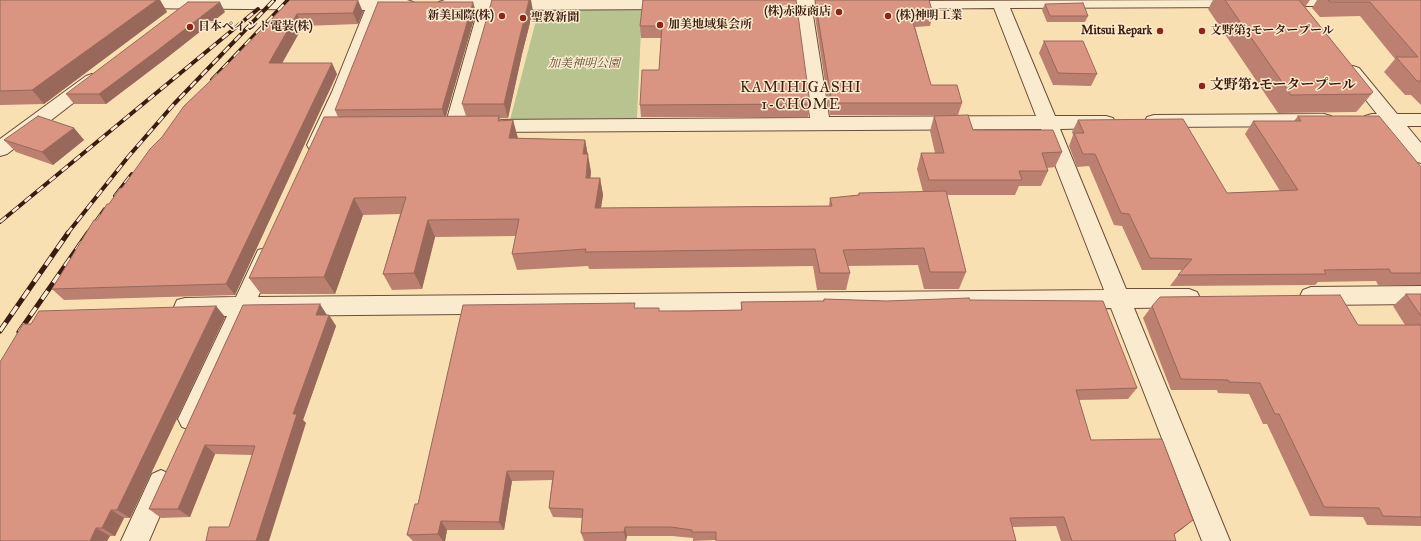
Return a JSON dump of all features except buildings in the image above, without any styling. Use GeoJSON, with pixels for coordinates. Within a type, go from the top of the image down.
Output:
{"type":"FeatureCollection","features":[{"type":"Feature","properties":{"kind":"street"},"geometry":{"type":"LineString","coordinates":[[889,2],[1359,0]]}},
{"type":"Feature","properties":{"kind":"street"},"geometry":{"type":"LineString","coordinates":[[1295,1],[1310,19]]}},
{"type":"Feature","properties":{"kind":"street"},"geometry":{"type":"LineString","coordinates":[[172,19],[193,2]]}},
{"type":"Feature","properties":{"kind":"street"},"geometry":{"type":"LineString","coordinates":[[114,5],[193,2],[375,2],[423,5],[685,4]]}},
{"type":"Feature","properties":{"kind":"street"},"geometry":{"type":"LineString","coordinates":[[309,162],[341,92],[375,2]]}},
{"type":"Feature","properties":{"kind":"street"},"geometry":{"type":"LineString","coordinates":[[1000,2],[1216,541]]}},
{"type":"Feature","properties":{"kind":"street"},"geometry":{"type":"LineString","coordinates":[[748,4],[858,4]]}},
{"type":"Feature","properties":{"kind":"street"},"geometry":{"type":"LineString","coordinates":[[803,4],[820,123]]}},
{"type":"Feature","properties":{"kind":"street"},"geometry":{"type":"LineString","coordinates":[[488,5],[447,126],[1421,120]]}},
{"type":"Feature","properties":{"kind":"street"},"geometry":{"type":"LineString","coordinates":[[1344,60],[1421,156]]}},
{"type":"Feature","properties":{"kind":"street"},"geometry":{"type":"LineString","coordinates":[[0,149],[108,68]]}},
{"type":"Feature","properties":{"kind":"street"},"geometry":{"type":"LineString","coordinates":[[325,127],[348,126]]}},
{"type":"Feature","properties":{"kind":"street"},"geometry":{"type":"LineString","coordinates":[[0,130],[26,130]]}},
{"type":"Feature","properties":{"kind":"street"},"geometry":{"type":"LineString","coordinates":[[135,541],[273,241]]}},
{"type":"Feature","properties":{"kind":"street"},"geometry":{"type":"LineString","coordinates":[[1294,297],[1421,295]]}},
{"type":"Feature","properties":{"kind":"street"},"geometry":{"type":"LineString","coordinates":[[164,308],[243,305],[1206,298]]}},
{"type":"Feature","properties":{"kind":"green space","name":"加美神明公園"},"geometry":{"type":"Polygon","coordinates":[[[642,8],[637,118],[510,120],[539,9],[642,8]]]}},
{"type":"Feature","properties":{"kind":"railway"},"geometry":{"type":"LineString","coordinates":[[67,234],[128,157],[174,104],[274,0]]}},
{"type":"Feature","properties":{"kind":"railway"},"geometry":{"type":"LineString","coordinates":[[212,80],[288,0]]}},
{"type":"Feature","properties":{"kind":"railway"},"geometry":{"type":"LineString","coordinates":[[0,222],[258,9]]}},
{"type":"Feature","properties":{"kind":"railway"},"geometry":{"type":"LineString","coordinates":[[115,196],[132,174]]}},
{"type":"Feature","properties":{"kind":"railway"},"geometry":{"type":"LineString","coordinates":[[87,234],[105,209]]}},
{"type":"Feature","properties":{"kind":"railway"},"geometry":{"type":"LineString","coordinates":[[0,331],[68,233]]}},
{"type":"Feature","properties":{"kind":"railway"},"geometry":{"type":"LineString","coordinates":[[19,332],[88,233]]}},
{"type":"Feature","properties":{"kind":"place","name":"(株)赤阪商店"},"geometry":{"type":"Point","coordinates":[839,12]}},
{"type":"Feature","properties":{"kind":"place","name":"新美国際(株)"},"geometry":{"type":"Point","coordinates":[502,16]}},
{"type":"Feature","properties":{"kind":"place","name":"(株)神明工業"},"geometry":{"type":"Point","coordinates":[888,16]}},
{"type":"Feature","properties":{"kind":"place","name":"聖教新聞"},"geometry":{"type":"Point","coordinates":[523,18]}},
{"type":"Feature","properties":{"kind":"place","name":"加美地域集会所"},"geometry":{"type":"Point","coordinates":[660,25]}},
{"type":"Feature","properties":{"kind":"place","name":"日本ペイント電装(株)"},"geometry":{"type":"Point","coordinates":[190,27]}},
{"type":"Feature","properties":{"kind":"place","name":"Mitsui Repark"},"geometry":{"type":"Point","coordinates":[1160,31]}},
{"type":"Feature","properties":{"kind":"place","name":"文野第3モータープール"},"geometry":{"type":"Point","coordinates":[1202,31]}},
{"type":"Feature","properties":{"kind":"place","name":"文野第2モータープール"},"geometry":{"type":"Point","coordinates":[1202,86]}},
{"type":"Feature","properties":{"kind":"district","name":"KAMIHIGASHI 1-CHOME"},"geometry":{"type":"Point","coordinates":[801,96]}}]}
